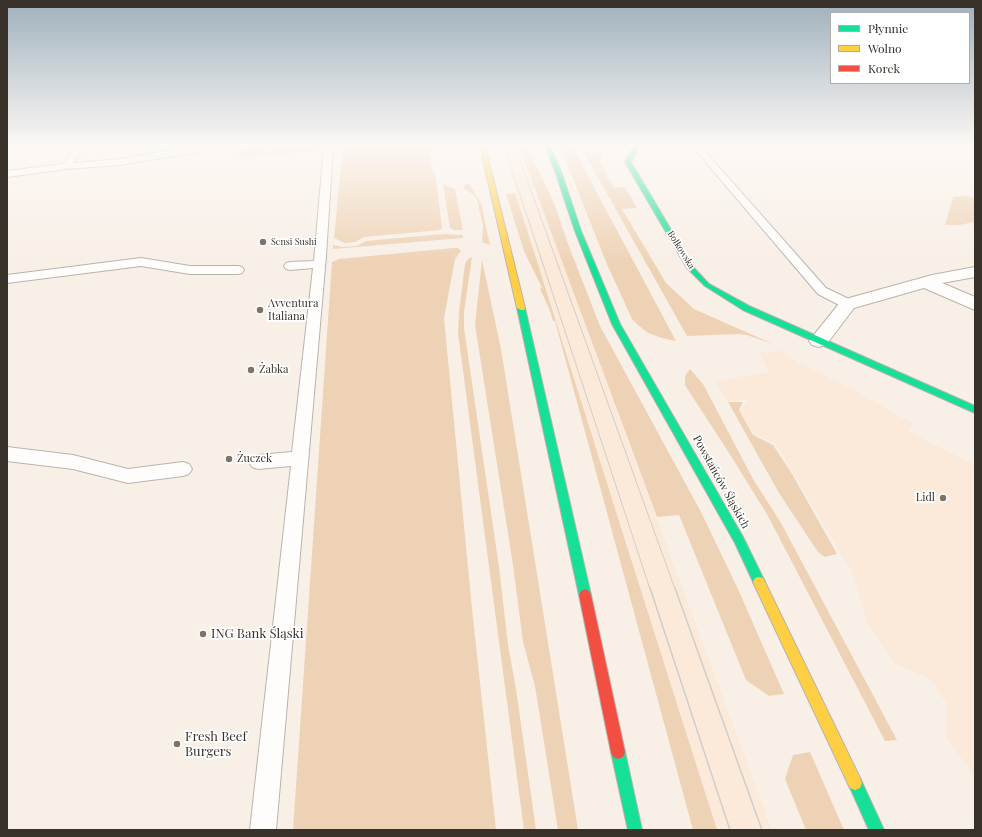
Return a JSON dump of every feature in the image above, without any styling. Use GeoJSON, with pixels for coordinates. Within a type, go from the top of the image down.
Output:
{"type":"FeatureCollection","features":[{"type":"Feature","properties":{"kind":"main road"},"geometry":{"type":"LineString","coordinates":[[491,185],[533,356],[635,830]]}},
{"type":"Feature","properties":{"kind":"main road","name":"Powstańców Śląskich"},"geometry":{"type":"LineString","coordinates":[[563,185],[578,231],[616,324],[739,540],[877,830]]}},
{"type":"Feature","properties":{"kind":"main road","name":"Bolkowska"},"geometry":{"type":"LineString","coordinates":[[641,185],[690,268],[707,285],[746,308],[975,410]]}},
{"type":"Feature","properties":{"kind":"street"},"geometry":{"type":"LineString","coordinates":[[819,341],[848,304],[975,272]]}},
{"type":"Feature","properties":{"kind":"street"},"geometry":{"type":"LineString","coordinates":[[927,283],[975,304]]}},
{"type":"Feature","properties":{"kind":"lane"},"geometry":{"type":"LineString","coordinates":[[263,830],[326,185]]}},
{"type":"Feature","properties":{"kind":"lane"},"geometry":{"type":"LineString","coordinates":[[729,185],[822,291],[848,304]]}},
{"type":"Feature","properties":{"kind":"lane"},"geometry":{"type":"LineString","coordinates":[[7,279],[141,262],[190,270],[238,270]]}},
{"type":"Feature","properties":{"kind":"lane"},"geometry":{"type":"LineString","coordinates":[[290,266],[319,264]]}},
{"type":"Feature","properties":{"kind":"lane"},"geometry":{"type":"LineString","coordinates":[[7,454],[73,462],[128,476],[183,469]]}},
{"type":"Feature","properties":{"kind":"lane"},"geometry":{"type":"LineString","coordinates":[[258,462],[300,458]]}},
{"type":"Feature","properties":{"kind":"shaded area"},"geometry":{"type":"Polygon","coordinates":[[[339,185],[437,185],[442,228],[440,230],[364,237],[355,242],[345,243],[334,238],[339,185]]]}},
{"type":"Feature","properties":{"kind":"shaded area"},"geometry":{"type":"Polygon","coordinates":[[[443,185],[455,189],[463,230],[454,230],[450,228],[443,185]]]}},
{"type":"Feature","properties":{"kind":"shaded area"},"geometry":{"type":"Polygon","coordinates":[[[463,185],[470,185],[481,203],[490,245],[482,242],[483,226],[477,200],[475,196],[464,188],[463,185]]]}},
{"type":"Feature","properties":{"kind":"shaded area"},"geometry":{"type":"Polygon","coordinates":[[[513,185],[533,185],[772,830],[717,830],[513,185]]]}},
{"type":"Feature","properties":{"kind":"shaded area"},"geometry":{"type":"Polygon","coordinates":[[[534,185],[546,185],[554,203],[568,244],[600,326],[701,512],[738,589],[784,694],[769,696],[746,680],[679,515],[657,517],[534,185]]]}},
{"type":"Feature","properties":{"kind":"shaded area"},"geometry":{"type":"Polygon","coordinates":[[[575,185],[593,185],[676,341],[648,333],[632,319],[606,262],[575,185]]]}},
{"type":"Feature","properties":{"kind":"shaded area"},"geometry":{"type":"Polygon","coordinates":[[[602,185],[612,185],[614,188],[625,187],[637,208],[622,209],[666,283],[694,309],[773,344],[747,335],[738,334],[687,336],[602,185]]]}},
{"type":"Feature","properties":{"kind":"shaded area"},"geometry":{"type":"Polygon","coordinates":[[[515,193],[717,830],[693,830],[555,321],[553,321],[540,289],[542,288],[524,251],[506,194],[515,193]]]}},
{"type":"Feature","properties":{"kind":"shaded area"},"geometry":{"type":"Polygon","coordinates":[[[963,196],[975,198],[975,222],[959,225],[945,225],[953,197],[963,196]]]}},
{"type":"Feature","properties":{"kind":"shaded area"},"geometry":{"type":"Polygon","coordinates":[[[444,234],[463,235],[463,238],[333,249],[333,245],[343,247],[357,246],[366,241],[444,234]]]}},
{"type":"Feature","properties":{"kind":"shaded area"},"geometry":{"type":"Polygon","coordinates":[[[458,248],[461,251],[455,259],[444,318],[472,609],[496,830],[293,830],[332,262],[339,259],[458,248]]]}},
{"type":"Feature","properties":{"kind":"shaded area"},"geometry":{"type":"Polygon","coordinates":[[[472,257],[464,312],[464,328],[499,567],[508,645],[516,689],[536,830],[524,830],[458,333],[465,264],[468,259],[472,257]]]}},
{"type":"Feature","properties":{"kind":"shaded area"},"geometry":{"type":"Polygon","coordinates":[[[482,260],[501,349],[578,830],[558,830],[535,686],[523,642],[513,565],[475,325],[482,260]]]}},
{"type":"Feature","properties":{"kind":"shaded area"},"geometry":{"type":"Polygon","coordinates":[[[784,351],[793,360],[850,388],[914,424],[908,431],[975,465],[975,778],[946,736],[947,704],[930,679],[895,664],[868,623],[851,570],[775,443],[755,435],[740,411],[749,399],[727,401],[715,381],[770,372],[759,353],[784,351]]]}},
{"type":"Feature","properties":{"kind":"shaded area"},"geometry":{"type":"Polygon","coordinates":[[[690,369],[703,384],[753,479],[781,523],[897,740],[885,741],[768,516],[685,385],[685,376],[690,369]]]}},
{"type":"Feature","properties":{"kind":"shaded area"},"geometry":{"type":"Polygon","coordinates":[[[728,402],[743,402],[739,410],[753,435],[773,445],[792,474],[837,554],[825,557],[818,552],[779,493],[728,402]]]}},
{"type":"Feature","properties":{"kind":"shaded area"},"geometry":{"type":"Polygon","coordinates":[[[810,752],[844,830],[806,830],[785,779],[793,755],[810,752]]]}},
{"type":"Feature","properties":{"kind":"tram line"},"geometry":{"type":"LineString","coordinates":[[517,185],[650,589]]}},
{"type":"Feature","properties":{"kind":"tram line"},"geometry":{"type":"LineString","coordinates":[[529,185],[675,589]]}},
{"type":"Feature","properties":{"kind":"tram line"},"geometry":{"type":"LineString","coordinates":[[650,588],[730,830]]}},
{"type":"Feature","properties":{"kind":"tram line"},"geometry":{"type":"LineString","coordinates":[[675,588],[762,830]]}},
{"type":"Feature","properties":{"kind":"traffic: fast"},"geometry":{"type":"LineString","coordinates":[[563,185],[578,231],[616,324],[739,540],[759,582]]}},
{"type":"Feature","properties":{"kind":"traffic: fast"},"geometry":{"type":"LineString","coordinates":[[641,185],[690,268],[707,285],[746,308],[975,410]]}},
{"type":"Feature","properties":{"kind":"traffic: fast"},"geometry":{"type":"LineString","coordinates":[[521,308],[585,595]]}},
{"type":"Feature","properties":{"kind":"traffic: fast"},"geometry":{"type":"LineString","coordinates":[[618,752],[635,830]]}},
{"type":"Feature","properties":{"kind":"traffic: fast"},"geometry":{"type":"LineString","coordinates":[[855,783],[877,830]]}},
{"type":"Feature","properties":{"kind":"traffic: slow"},"geometry":{"type":"LineString","coordinates":[[491,185],[521,308]]}},
{"type":"Feature","properties":{"kind":"traffic: slow"},"geometry":{"type":"LineString","coordinates":[[759,582],[855,783]]}},
{"type":"Feature","properties":{"kind":"traffic: jam"},"geometry":{"type":"LineString","coordinates":[[585,595],[618,752]]}},
{"type":"Feature","properties":{"kind":"place","name":"Sensi Sushi"},"geometry":{"type":"Point","coordinates":[263,242]}},
{"type":"Feature","properties":{"kind":"place","name":"Avventura Italiana"},"geometry":{"type":"Point","coordinates":[260,310]}},
{"type":"Feature","properties":{"kind":"place","name":"Żabka"},"geometry":{"type":"Point","coordinates":[251,370]}},
{"type":"Feature","properties":{"kind":"place","name":"Żuczek"},"geometry":{"type":"Point","coordinates":[229,459]}},
{"type":"Feature","properties":{"kind":"place","name":"Lidl"},"geometry":{"type":"Point","coordinates":[943,498]}},
{"type":"Feature","properties":{"kind":"place","name":"ING Bank Śląski"},"geometry":{"type":"Point","coordinates":[203,634]}},
{"type":"Feature","properties":{"kind":"place","name":"Fresh Beef Burgers"},"geometry":{"type":"Point","coordinates":[177,744]}}]}
